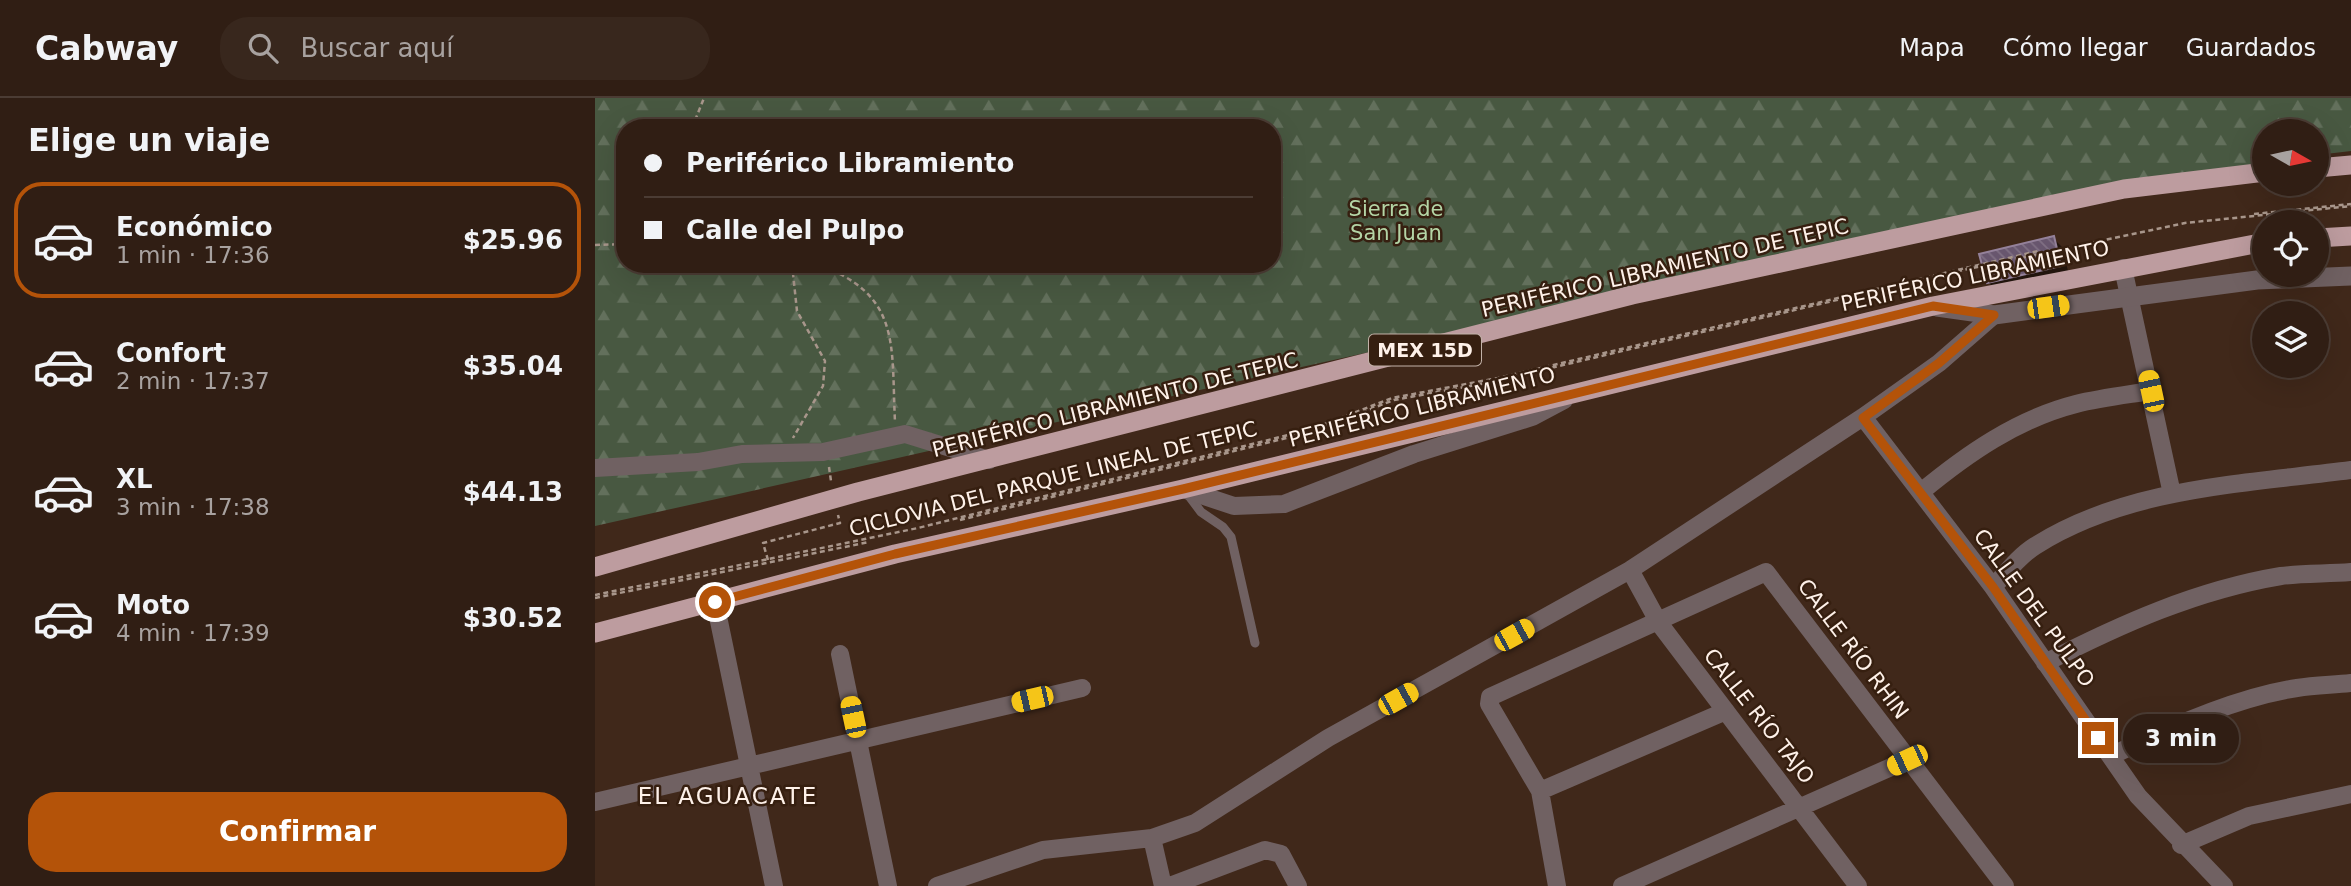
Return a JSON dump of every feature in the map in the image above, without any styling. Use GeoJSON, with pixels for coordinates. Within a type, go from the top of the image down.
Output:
{"type":"FeatureCollection","features":[{"type":"Feature","properties":{"kind":"highway"},"geometry":{"type":"LineString","coordinates":[[2329,167],[2351,165]]}},
{"type":"Feature","properties":{"kind":"highway","name":"PERIFÉRICO LIBRAMIENTO DE TEPIC"},"geometry":{"type":"LineString","coordinates":[[595,567],[858,492],[1632,295],[2125,189],[2252,174]]}},
{"type":"Feature","properties":{"kind":"highway"},"geometry":{"type":"LineString","coordinates":[[2329,237],[2351,236]]}},
{"type":"Feature","properties":{"kind":"highway","name":"PERIFÉRICO LIBRAMIENTO"},"geometry":{"type":"LineString","coordinates":[[595,633],[895,554],[1183,489],[1933,306],[2252,244]]}},
{"type":"Feature","properties":{"kind":"street"},"geometry":{"type":"LineString","coordinates":[[2123,268],[2172,494]]}},
{"type":"Feature","properties":{"kind":"street"},"geometry":{"type":"LineString","coordinates":[[1933,306],[1994,315],[2257,280],[2351,276]]}},
{"type":"Feature","properties":{"kind":"street"},"geometry":{"type":"LineString","coordinates":[[937,886],[1043,850],[1152,838],[1195,823],[1328,738],[1630,570],[1863,418],[1939,363],[1994,315]]}},
{"type":"Feature","properties":{"kind":"street"},"geometry":{"type":"LineString","coordinates":[[1183,489],[1234,506],[1284,504],[1414,454],[1532,417],[1581,391]]}},
{"type":"Feature","properties":{"kind":"street"},"geometry":{"type":"LineString","coordinates":[[1921,492],[1958,462],[2013,428],[2074,405],[2151,391]]}},
{"type":"Feature","properties":{"kind":"street","name":"CALLE DEL PULPO"},"geometry":{"type":"LineString","coordinates":[[1863,418],[1993,587],[2138,796],[2181,845],[2224,886]]}},
{"type":"Feature","properties":{"kind":"street"},"geometry":{"type":"LineString","coordinates":[[595,468],[698,462],[742,454],[823,452],[905,434],[989,460]]}},
{"type":"Feature","properties":{"kind":"street"},"geometry":{"type":"LineString","coordinates":[[1993,587],[2032,547],[2075,523],[2172,494],[2351,470]]}},
{"type":"Feature","properties":{"kind":"street","name":"CALLE RÍO TAJO"},"geometry":{"type":"LineString","coordinates":[[1630,570],[1659,622],[1802,808],[1858,886]]}},
{"type":"Feature","properties":{"kind":"street","name":"CALLE RÍO RHIN"},"geometry":{"type":"LineString","coordinates":[[1659,622],[1766,572],[2005,886]]}},
{"type":"Feature","properties":{"kind":"street"},"geometry":{"type":"LineString","coordinates":[[2045,663],[2166,607],[2225,588],[2283,576],[2351,572]]}},
{"type":"Feature","properties":{"kind":"street"},"geometry":{"type":"LineString","coordinates":[[715,602],[774,886]]}},
{"type":"Feature","properties":{"kind":"street"},"geometry":{"type":"LineString","coordinates":[[1557,886],[1540,791],[1489,704],[1490,697],[1659,622]]}},
{"type":"Feature","properties":{"kind":"street"},"geometry":{"type":"LineString","coordinates":[[840,654],[888,886]]}},
{"type":"Feature","properties":{"kind":"street"},"geometry":{"type":"LineString","coordinates":[[2111,757],[2148,737],[2237,705],[2296,688],[2351,683]]}},
{"type":"Feature","properties":{"kind":"street"},"geometry":{"type":"LineString","coordinates":[[595,802],[858,738],[1082,688]]}},
{"type":"Feature","properties":{"kind":"street"},"geometry":{"type":"LineString","coordinates":[[1540,791],[1725,711]]}},
{"type":"Feature","properties":{"kind":"street"},"geometry":{"type":"LineString","coordinates":[[1622,886],[1907,760]]}},
{"type":"Feature","properties":{"kind":"street"},"geometry":{"type":"LineString","coordinates":[[2181,845],[2249,816],[2351,794]]}},
{"type":"Feature","properties":{"kind":"street"},"geometry":{"type":"LineString","coordinates":[[1152,838],[1163,886]]}},
{"type":"Feature","properties":{"kind":"street"},"geometry":{"type":"LineString","coordinates":[[1170,886],[1265,849],[1281,854],[1298,886]]}},
{"type":"Feature","properties":{"kind":"lane"},"geometry":{"type":"LineString","coordinates":[[1183,489],[1201,512],[1223,527],[1231,537],[1255,643]]}},
{"type":"Feature","properties":{"kind":"path"},"geometry":{"type":"LineString","coordinates":[[696,119],[704,98]]}},
{"type":"Feature","properties":{"kind":"path"},"geometry":{"type":"LineString","coordinates":[[595,597],[918,528],[1311,429],[1392,398],[1498,378],[1962,268],[2185,222],[2351,205]]}},
{"type":"Feature","properties":{"kind":"path"},"geometry":{"type":"LineString","coordinates":[[595,245],[616,244]]}},
{"type":"Feature","properties":{"kind":"path","name":"CICLOVIA DEL PARQUE LINEAL DE TEPIC"},"geometry":{"type":"LineString","coordinates":[[595,597],[920,531],[1314,431],[1394,400],[1492,382],[1962,268]]}},
{"type":"Feature","properties":{"kind":"path"},"geometry":{"type":"LineString","coordinates":[[783,454],[823,386],[825,361],[797,311],[793,273]]}},
{"type":"Feature","properties":{"kind":"path"},"geometry":{"type":"LineString","coordinates":[[840,273],[871,293],[888,320],[896,435]]}},
{"type":"Feature","properties":{"kind":"green space","name":"Sierra de San Juan"},"geometry":{"type":"Polygon","coordinates":[[[595,98],[2351,98],[2351,151],[2329,154],[2329,119],[2252,119],[2252,164],[1637,293],[595,526],[595,98]]]}},
{"type":"Feature","properties":{"kind":"building"},"geometry":{"type":"Polygon","coordinates":[[[2054,236],[2061,266],[1987,283],[1979,254],[2054,236]]]}},
{"type":"Feature","properties":{"kind":"district","name":"EL AGUACATE"},"geometry":{"type":"Point","coordinates":[728,796]}},
{"type":"Feature","properties":{"kind":"route"},"geometry":{"type":"LineString","coordinates":[[715,602],[895,554],[1183,489],[1933,306],[1994,315],[1939,363],[1863,418],[1993,587],[2098,738]]}}]}
